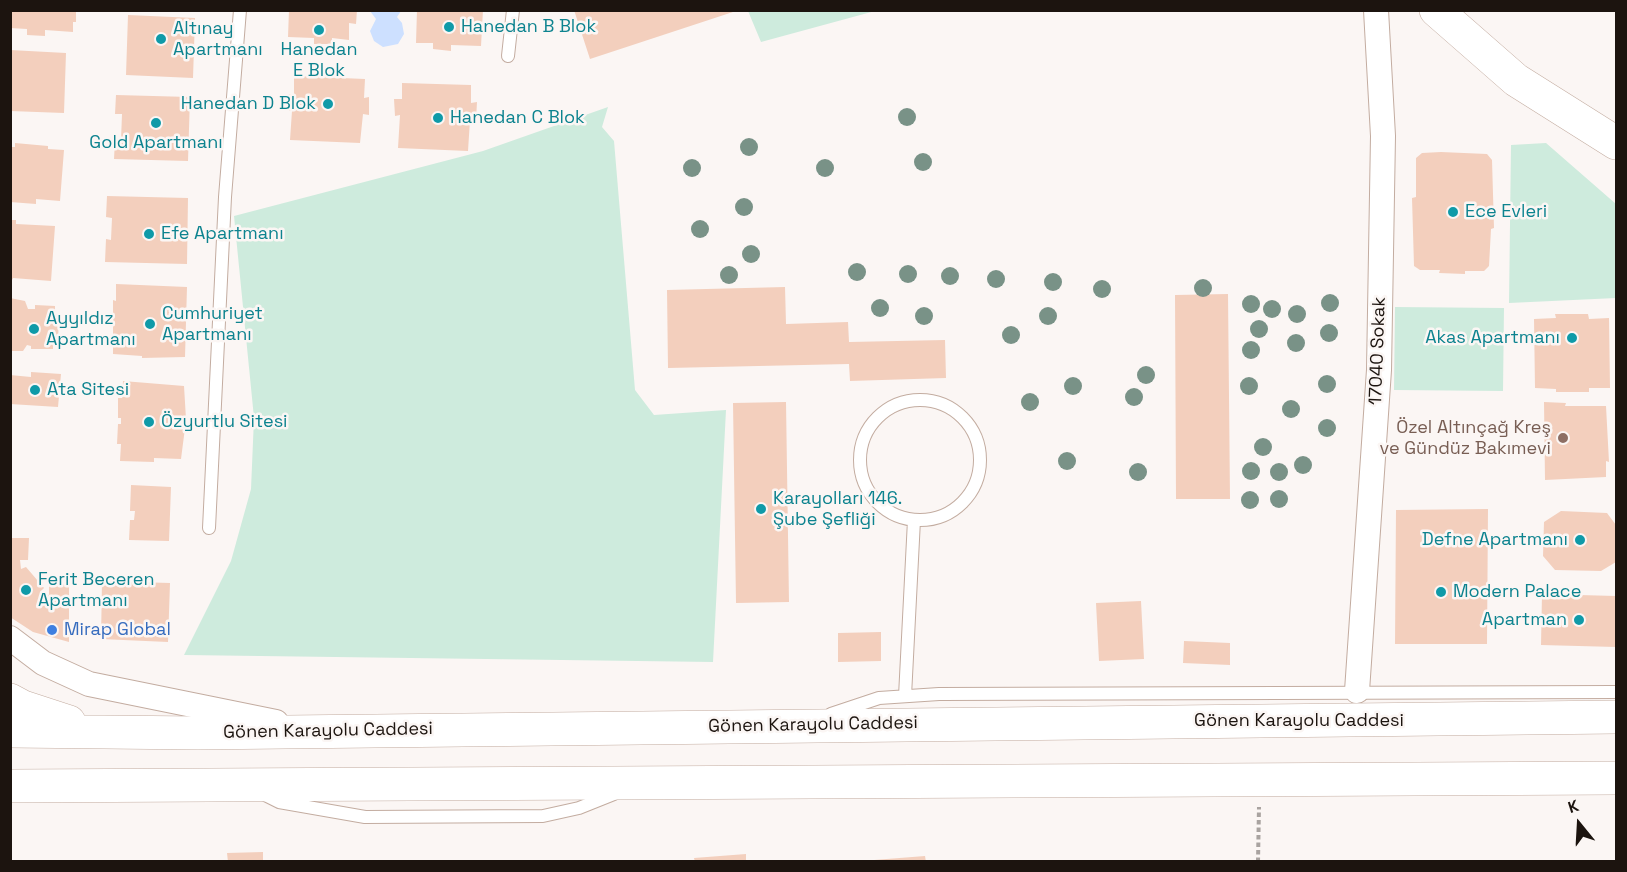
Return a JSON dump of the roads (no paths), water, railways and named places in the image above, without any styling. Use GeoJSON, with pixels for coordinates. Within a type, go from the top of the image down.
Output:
{"type":"FeatureCollection","features":[{"type":"Feature","properties":{"kind":"main road"},"geometry":{"type":"LineString","coordinates":[[1436,10],[1516,80],[1617,143]]}},
{"type":"Feature","properties":{"kind":"main road"},"geometry":{"type":"LineString","coordinates":[[10,700],[23,707],[73,723],[127,732]]}},
{"type":"Feature","properties":{"kind":"main road","name":"Gönen Karayolu Caddesi"},"geometry":{"type":"LineString","coordinates":[[10,731],[198,733],[797,724],[1346,722],[1617,717]]}},
{"type":"Feature","properties":{"kind":"main road"},"geometry":{"type":"LineString","coordinates":[[10,742],[144,738],[198,733]]}},
{"type":"Feature","properties":{"kind":"main road"},"geometry":{"type":"LineString","coordinates":[[10,786],[244,783],[1617,778]]}},
{"type":"Feature","properties":{"kind":"street","name":"17040 Sokak"},"geometry":{"type":"LineString","coordinates":[[1357,691],[1379,370],[1383,136],[1376,10]]}},
{"type":"Feature","properties":{"kind":"street"},"geometry":{"type":"LineString","coordinates":[[10,638],[43,663],[89,684],[322,731]]}},
{"type":"Feature","properties":{"kind":"lane"},"geometry":{"type":"LineString","coordinates":[[210,528],[225,197],[240,10]]}},
{"type":"Feature","properties":{"kind":"lane"},"geometry":{"type":"LineString","coordinates":[[508,56],[513,10]]}},
{"type":"Feature","properties":{"kind":"lane"},"geometry":{"type":"LineString","coordinates":[[922,399],[941,403],[958,412],[971,426],[979,444],[981,463],[972,490],[952,511],[934,519],[914,520],[894,514],[877,502],[865,486],[860,456],[861,445],[869,426],[883,411],[902,402],[922,399]]}},
{"type":"Feature","properties":{"kind":"lane"},"geometry":{"type":"LineString","coordinates":[[905,696],[914,520]]}},
{"type":"Feature","properties":{"kind":"lane"},"geometry":{"type":"LineString","coordinates":[[797,724],[879,698],[951,693],[1617,692]]}},
{"type":"Feature","properties":{"kind":"water"},"geometry":{"type":"Polygon","coordinates":[[[370,11],[401,11],[397,17],[402,23],[404,34],[398,44],[383,47],[374,41],[370,31],[376,19],[370,11]]]}},
{"type":"Feature","properties":{"kind":"place","name":"Hanedan B Blok"},"geometry":{"type":"Point","coordinates":[449,27]}},
{"type":"Feature","properties":{"kind":"place","name":"Hanedan E Blok"},"geometry":{"type":"Point","coordinates":[319,30]}},
{"type":"Feature","properties":{"kind":"place","name":"Altınay Apartmanı"},"geometry":{"type":"Point","coordinates":[161,39]}},
{"type":"Feature","properties":{"kind":"place","name":"Hanedan D Blok"},"geometry":{"type":"Point","coordinates":[328,104]}},
{"type":"Feature","properties":{"kind":"place","name":"Hanedan C Blok"},"geometry":{"type":"Point","coordinates":[438,118]}},
{"type":"Feature","properties":{"kind":"place","name":"Gold Apartmanı"},"geometry":{"type":"Point","coordinates":[156,123]}},
{"type":"Feature","properties":{"kind":"place","name":"Ece Evleri"},"geometry":{"type":"Point","coordinates":[1453,212]}},
{"type":"Feature","properties":{"kind":"place","name":"Efe Apartmanı"},"geometry":{"type":"Point","coordinates":[149,234]}},
{"type":"Feature","properties":{"kind":"place","name":"Cumhuriyet Apartmanı"},"geometry":{"type":"Point","coordinates":[150,324]}},
{"type":"Feature","properties":{"kind":"place","name":"Ayyıldız Apartmanı"},"geometry":{"type":"Point","coordinates":[34,329]}},
{"type":"Feature","properties":{"kind":"place","name":"Akas Apartmanı"},"geometry":{"type":"Point","coordinates":[1572,338]}},
{"type":"Feature","properties":{"kind":"place","name":"Ata Sitesi"},"geometry":{"type":"Point","coordinates":[35,390]}},
{"type":"Feature","properties":{"kind":"place","name":"Özyurtlu Sitesi"},"geometry":{"type":"Point","coordinates":[149,422]}},
{"type":"Feature","properties":{"kind":"place","name":"Özel Altınçağ Kreş ve Gündüz Bakımevi"},"geometry":{"type":"Point","coordinates":[1563,438]}},
{"type":"Feature","properties":{"kind":"place","name":"Karayolları 146. Şube Şefliği"},"geometry":{"type":"Point","coordinates":[761,509]}},
{"type":"Feature","properties":{"kind":"place","name":"Defne Apartmanı"},"geometry":{"type":"Point","coordinates":[1580,540]}},
{"type":"Feature","properties":{"kind":"place","name":"Ferit Beceren Apartmanı"},"geometry":{"type":"Point","coordinates":[26,590]}},
{"type":"Feature","properties":{"kind":"place","name":"Modern Palace"},"geometry":{"type":"Point","coordinates":[1441,592]}},
{"type":"Feature","properties":{"kind":"place","name":"Apartman"},"geometry":{"type":"Point","coordinates":[1579,620]}},
{"type":"Feature","properties":{"kind":"place","name":"Mirap Global"},"geometry":{"type":"Point","coordinates":[52,630]}}]}
